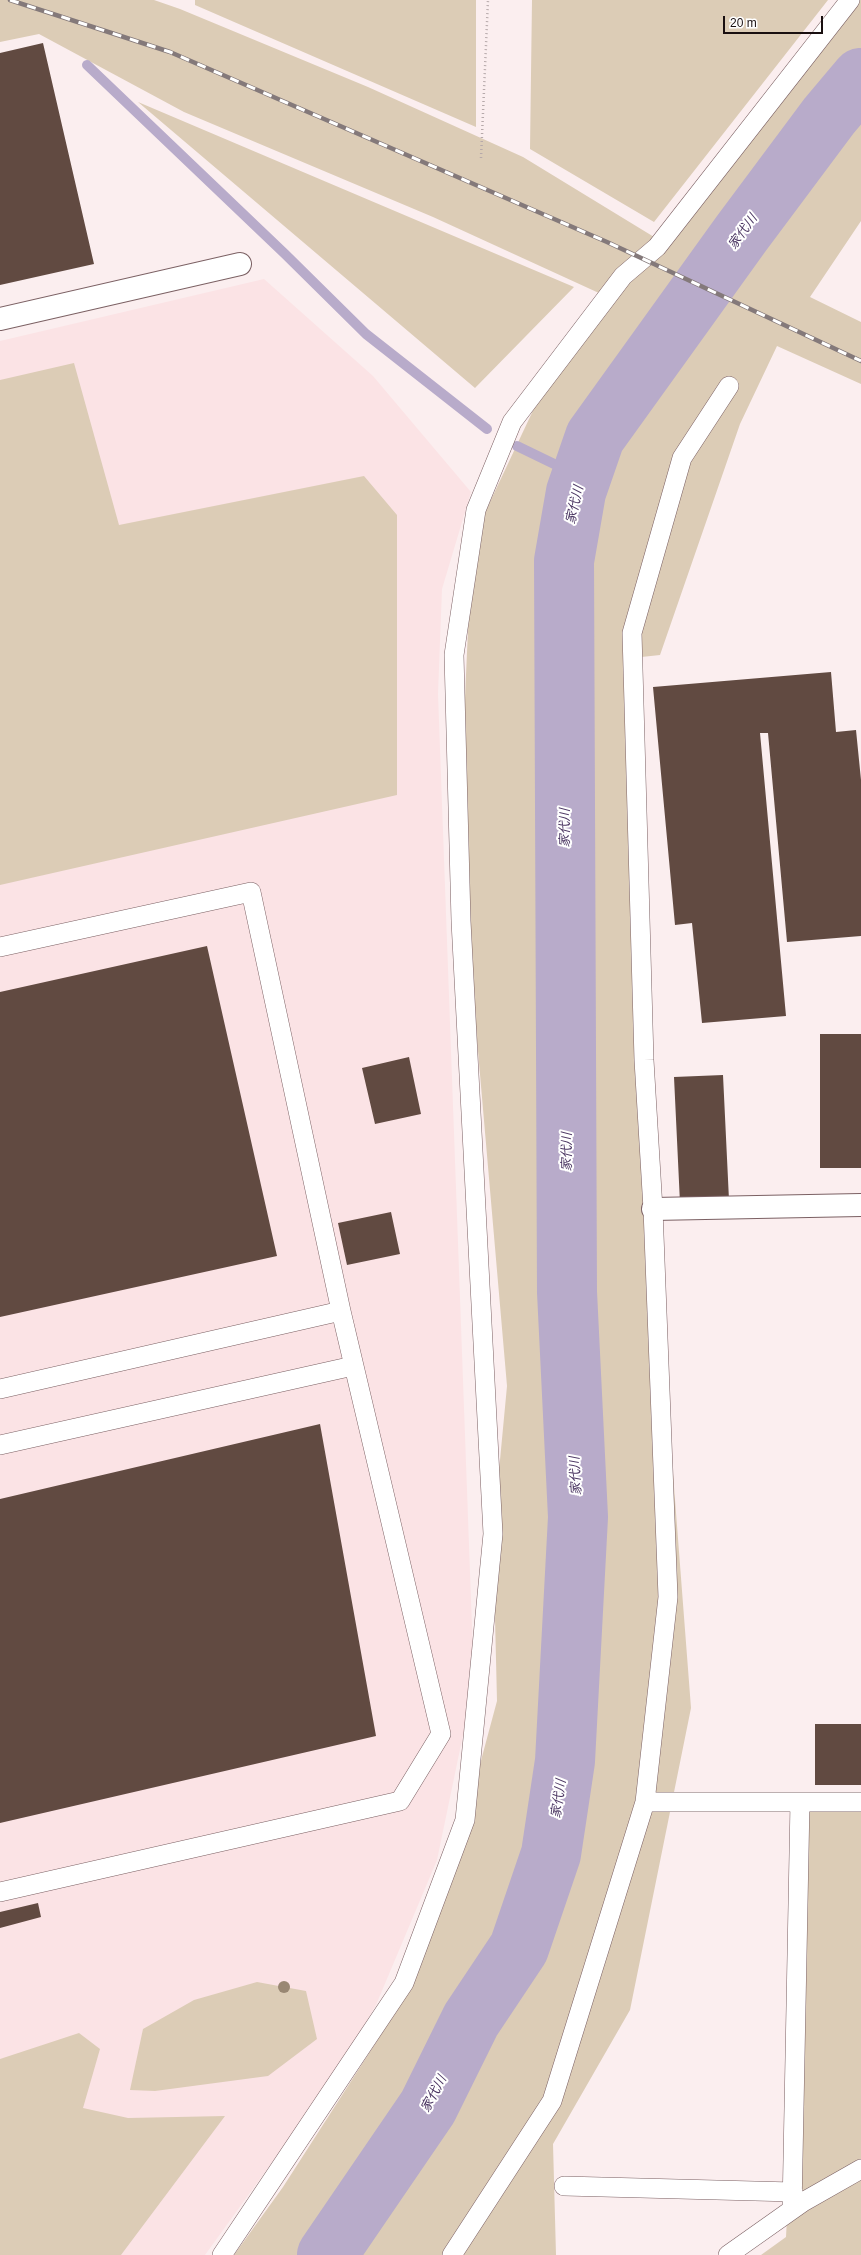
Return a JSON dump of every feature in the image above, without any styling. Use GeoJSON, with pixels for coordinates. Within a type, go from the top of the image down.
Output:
{"type":"FeatureCollection","features":[{"type":"Feature","properties":{"kind":"street"},"geometry":{"type":"LineString","coordinates":[[0,319],[240,264]]}},
{"type":"Feature","properties":{"kind":"street"},"geometry":{"type":"LineString","coordinates":[[653,1209],[861,1205]]}},
{"type":"Feature","properties":{"kind":"lane"},"geometry":{"type":"LineString","coordinates":[[222,2255],[404,1983],[466,1820],[493,1534],[461,921],[454,655],[476,510],[512,422],[623,276],[657,247],[850,0]]}},
{"type":"Feature","properties":{"kind":"lane"},"geometry":{"type":"LineString","coordinates":[[452,2255],[552,2100],[646,1802],[668,1597],[653,1209],[644,1052],[632,633],[682,458],[729,386]]}},
{"type":"Feature","properties":{"kind":"lane"},"geometry":{"type":"LineString","coordinates":[[0,947],[251,892],[353,1366],[441,1734],[400,1801],[0,1892]]}},
{"type":"Feature","properties":{"kind":"lane"},"geometry":{"type":"LineString","coordinates":[[0,1389],[341,1311]]}},
{"type":"Feature","properties":{"kind":"lane"},"geometry":{"type":"LineString","coordinates":[[0,1445],[353,1366]]}},
{"type":"Feature","properties":{"kind":"lane"},"geometry":{"type":"LineString","coordinates":[[646,1802],[861,1802]]}},
{"type":"Feature","properties":{"kind":"lane"},"geometry":{"type":"LineString","coordinates":[[792,2201],[800,1802]]}},
{"type":"Feature","properties":{"kind":"lane"},"geometry":{"type":"LineString","coordinates":[[728,2255],[792,2201],[861,2169]]}},
{"type":"Feature","properties":{"kind":"lane"},"geometry":{"type":"LineString","coordinates":[[564,2186],[792,2201]]}},
{"type":"Feature","properties":{"kind":"path"},"geometry":{"type":"LineString","coordinates":[[481,158],[488,0]]}},
{"type":"Feature","properties":{"kind":"shaded area"},"geometry":{"type":"Polygon","coordinates":[[[0,0],[154,0],[180,9],[368,87],[523,157],[659,240],[847,0],[861,0],[861,221],[810,297],[861,322],[861,384],[777,346],[740,424],[660,655],[623,659],[648,1148],[691,1708],[630,2010],[553,2144],[556,2255],[234,2255],[283,2187],[402,2002],[465,1820],[497,1701],[493,1534],[507,1386],[459,832],[472,540],[546,383],[612,299],[433,217],[184,112],[39,34],[0,42],[0,0]]]}},
{"type":"Feature","properties":{"kind":"shaded area"},"geometry":{"type":"Polygon","coordinates":[[[195,0],[476,0],[476,127],[195,5],[195,0]]]}},
{"type":"Feature","properties":{"kind":"shaded area"},"geometry":{"type":"Polygon","coordinates":[[[532,0],[828,0],[654,222],[530,149],[532,0]]]}},
{"type":"Feature","properties":{"kind":"shaded area"},"geometry":{"type":"Polygon","coordinates":[[[138,102],[574,287],[475,388],[138,102]]]}},
{"type":"Feature","properties":{"kind":"shaded area"},"geometry":{"type":"Polygon","coordinates":[[[264,279],[373,376],[471,492],[442,589],[438,694],[474,1682],[437,1860],[376,2005],[336,2074],[205,2255],[0,2255],[0,341],[264,279]]]}},
{"type":"Feature","properties":{"kind":"shaded area"},"geometry":{"type":"Polygon","coordinates":[[[74,363],[119,525],[364,476],[397,515],[397,795],[0,885],[0,380],[74,363]]]}},
{"type":"Feature","properties":{"kind":"shaded area"},"geometry":{"type":"Polygon","coordinates":[[[861,1807],[861,2255],[761,2255],[786,2237],[808,1808],[861,1807]]]}},
{"type":"Feature","properties":{"kind":"shaded area"},"geometry":{"type":"Polygon","coordinates":[[[257,1982],[306,1991],[317,2039],[268,2076],[155,2091],[130,2090],[143,2029],[194,2000],[257,1982]]]}},
{"type":"Feature","properties":{"kind":"shaded area"},"geometry":{"type":"Polygon","coordinates":[[[79,2033],[100,2049],[83,2108],[128,2118],[225,2116],[121,2255],[0,2255],[0,2059],[79,2033]]]}},
{"type":"Feature","properties":{"kind":"building"},"geometry":{"type":"Polygon","coordinates":[[[43,43],[94,264],[0,285],[0,53],[43,43]]]}},
{"type":"Feature","properties":{"kind":"building"},"geometry":{"type":"Polygon","coordinates":[[[831,672],[836,732],[856,730],[861,780],[861,936],[787,942],[768,733],[760,733],[786,1016],[702,1023],[692,923],[675,925],[653,687],[831,672]]]}},
{"type":"Feature","properties":{"kind":"building"},"geometry":{"type":"Polygon","coordinates":[[[207,946],[277,1256],[0,1317],[0,992],[207,946]]]}},
{"type":"Feature","properties":{"kind":"building"},"geometry":{"type":"Polygon","coordinates":[[[820,1034],[861,1034],[861,1168],[820,1168],[820,1034]]]}},
{"type":"Feature","properties":{"kind":"building"},"geometry":{"type":"Polygon","coordinates":[[[409,1057],[421,1114],[375,1124],[362,1068],[409,1057]]]}},
{"type":"Feature","properties":{"kind":"building"},"geometry":{"type":"Polygon","coordinates":[[[723,1075],[729,1200],[680,1203],[674,1077],[723,1075]]]}},
{"type":"Feature","properties":{"kind":"building"},"geometry":{"type":"Polygon","coordinates":[[[391,1212],[400,1254],[347,1265],[338,1223],[391,1212]]]}},
{"type":"Feature","properties":{"kind":"building"},"geometry":{"type":"Polygon","coordinates":[[[320,1424],[376,1736],[0,1823],[0,1499],[320,1424]]]}},
{"type":"Feature","properties":{"kind":"building"},"geometry":{"type":"Polygon","coordinates":[[[815,1724],[861,1724],[861,1785],[815,1785],[815,1724]]]}},
{"type":"Feature","properties":{"kind":"building"},"geometry":{"type":"Polygon","coordinates":[[[38,1903],[41,1917],[0,1928],[0,1912],[38,1903]]]}},
{"type":"Feature","properties":{"kind":"waterway"},"geometry":{"type":"LineString","coordinates":[[87,65],[285,254],[366,334],[487,429]]}},
{"type":"Feature","properties":{"kind":"waterway","name":"家代川"},"geometry":{"type":"LineString","coordinates":[[327,2255],[428,2107],[471,2020],[519,1948],[551,1854],[565,1761],[578,1517],[567,1292],[564,561],[576,492],[595,437],[741,234],[829,116],[861,78]]}},
{"type":"Feature","properties":{"kind":"waterway"},"geometry":{"type":"LineString","coordinates":[[517,446],[581,477]]}},
{"type":"Feature","properties":{"kind":"railway"},"geometry":{"type":"LineString","coordinates":[[10,0],[170,52],[607,242],[861,361]]}}]}
